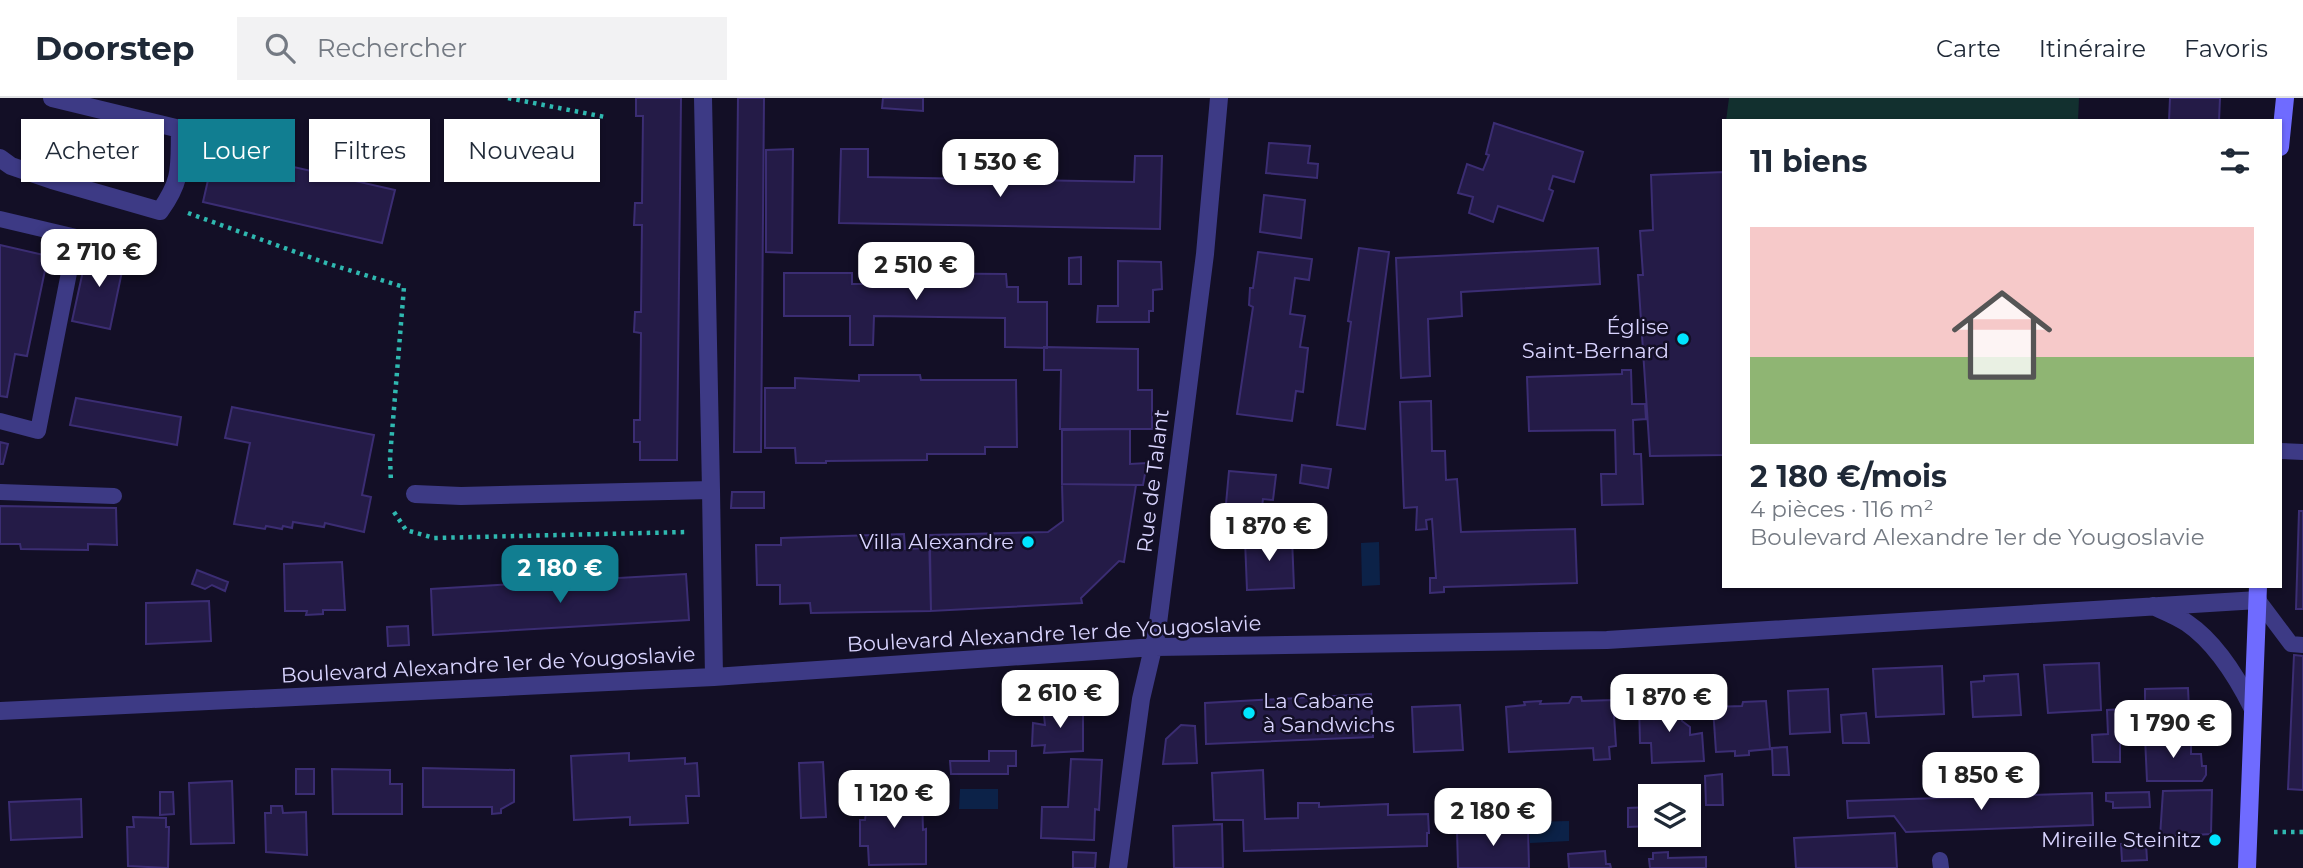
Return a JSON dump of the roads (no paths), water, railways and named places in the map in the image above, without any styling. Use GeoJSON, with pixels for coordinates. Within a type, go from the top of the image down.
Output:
{"type":"FeatureCollection","features":[{"type":"Feature","properties":{"kind":"main road"},"geometry":{"type":"LineString","coordinates":[[2282,127],[2285,98]]}},
{"type":"Feature","properties":{"kind":"main road"},"geometry":{"type":"LineString","coordinates":[[2247,868],[2258,593]]}},
{"type":"Feature","properties":{"kind":"street"},"geometry":{"type":"LineString","coordinates":[[0,158],[11,166],[52,180],[160,211],[174,191],[179,170],[180,129],[52,98]]}},
{"type":"Feature","properties":{"kind":"street"},"geometry":{"type":"LineString","coordinates":[[703,98],[713,677]]}},
{"type":"Feature","properties":{"kind":"street","name":"Rue de Talant"},"geometry":{"type":"LineString","coordinates":[[1118,868],[1141,699],[1155,647],[1205,254],[1219,98]]}},
{"type":"Feature","properties":{"kind":"street"},"geometry":{"type":"LineString","coordinates":[[415,494],[461,496],[711,489]]}},
{"type":"Feature","properties":{"kind":"street","name":"Boulevard Alexandre 1er de Yougoslavie"},"geometry":{"type":"LineString","coordinates":[[0,711],[713,677],[1155,647],[1607,640],[2153,606],[2258,593]]}},
{"type":"Feature","properties":{"kind":"street","name":"Boulevard Alexandre 1er de Yougoslavie"},"geometry":{"type":"LineString","coordinates":[[2153,606],[2188,623],[2213,648],[2237,677],[2253,709]]}},
{"type":"Feature","properties":{"kind":"lane"},"geometry":{"type":"LineString","coordinates":[[0,219],[76,237],[38,431],[0,421]]}},
{"type":"Feature","properties":{"kind":"lane"},"geometry":{"type":"LineString","coordinates":[[2282,451],[2303,452]]}},
{"type":"Feature","properties":{"kind":"lane"},"geometry":{"type":"LineString","coordinates":[[0,492],[114,496]]}},
{"type":"Feature","properties":{"kind":"lane"},"geometry":{"type":"LineString","coordinates":[[2258,593],[2291,644],[2303,645]]}},
{"type":"Feature","properties":{"kind":"water"},"geometry":{"type":"Polygon","coordinates":[[[1379,542],[1380,585],[1362,586],[1361,543],[1379,542]]]}},
{"type":"Feature","properties":{"kind":"water"},"geometry":{"type":"Polygon","coordinates":[[[960,789],[998,789],[998,809],[959,809],[960,789]]]}},
{"type":"Feature","properties":{"kind":"water"},"geometry":{"type":"Polygon","coordinates":[[[1569,821],[1569,841],[1530,843],[1529,822],[1569,821]]]}},
{"type":"Feature","properties":{"kind":"place","name":"Église Saint-Bernard"},"geometry":{"type":"Point","coordinates":[1683,339]}},
{"type":"Feature","properties":{"kind":"place","name":"Villa Alexandre"},"geometry":{"type":"Point","coordinates":[1028,542]}},
{"type":"Feature","properties":{"kind":"place","name":"La Cabane à Sandwichs"},"geometry":{"type":"Point","coordinates":[1249,713]}},
{"type":"Feature","properties":{"kind":"place","name":"Mireille Steinitz"},"geometry":{"type":"Point","coordinates":[2215,840]}}]}
